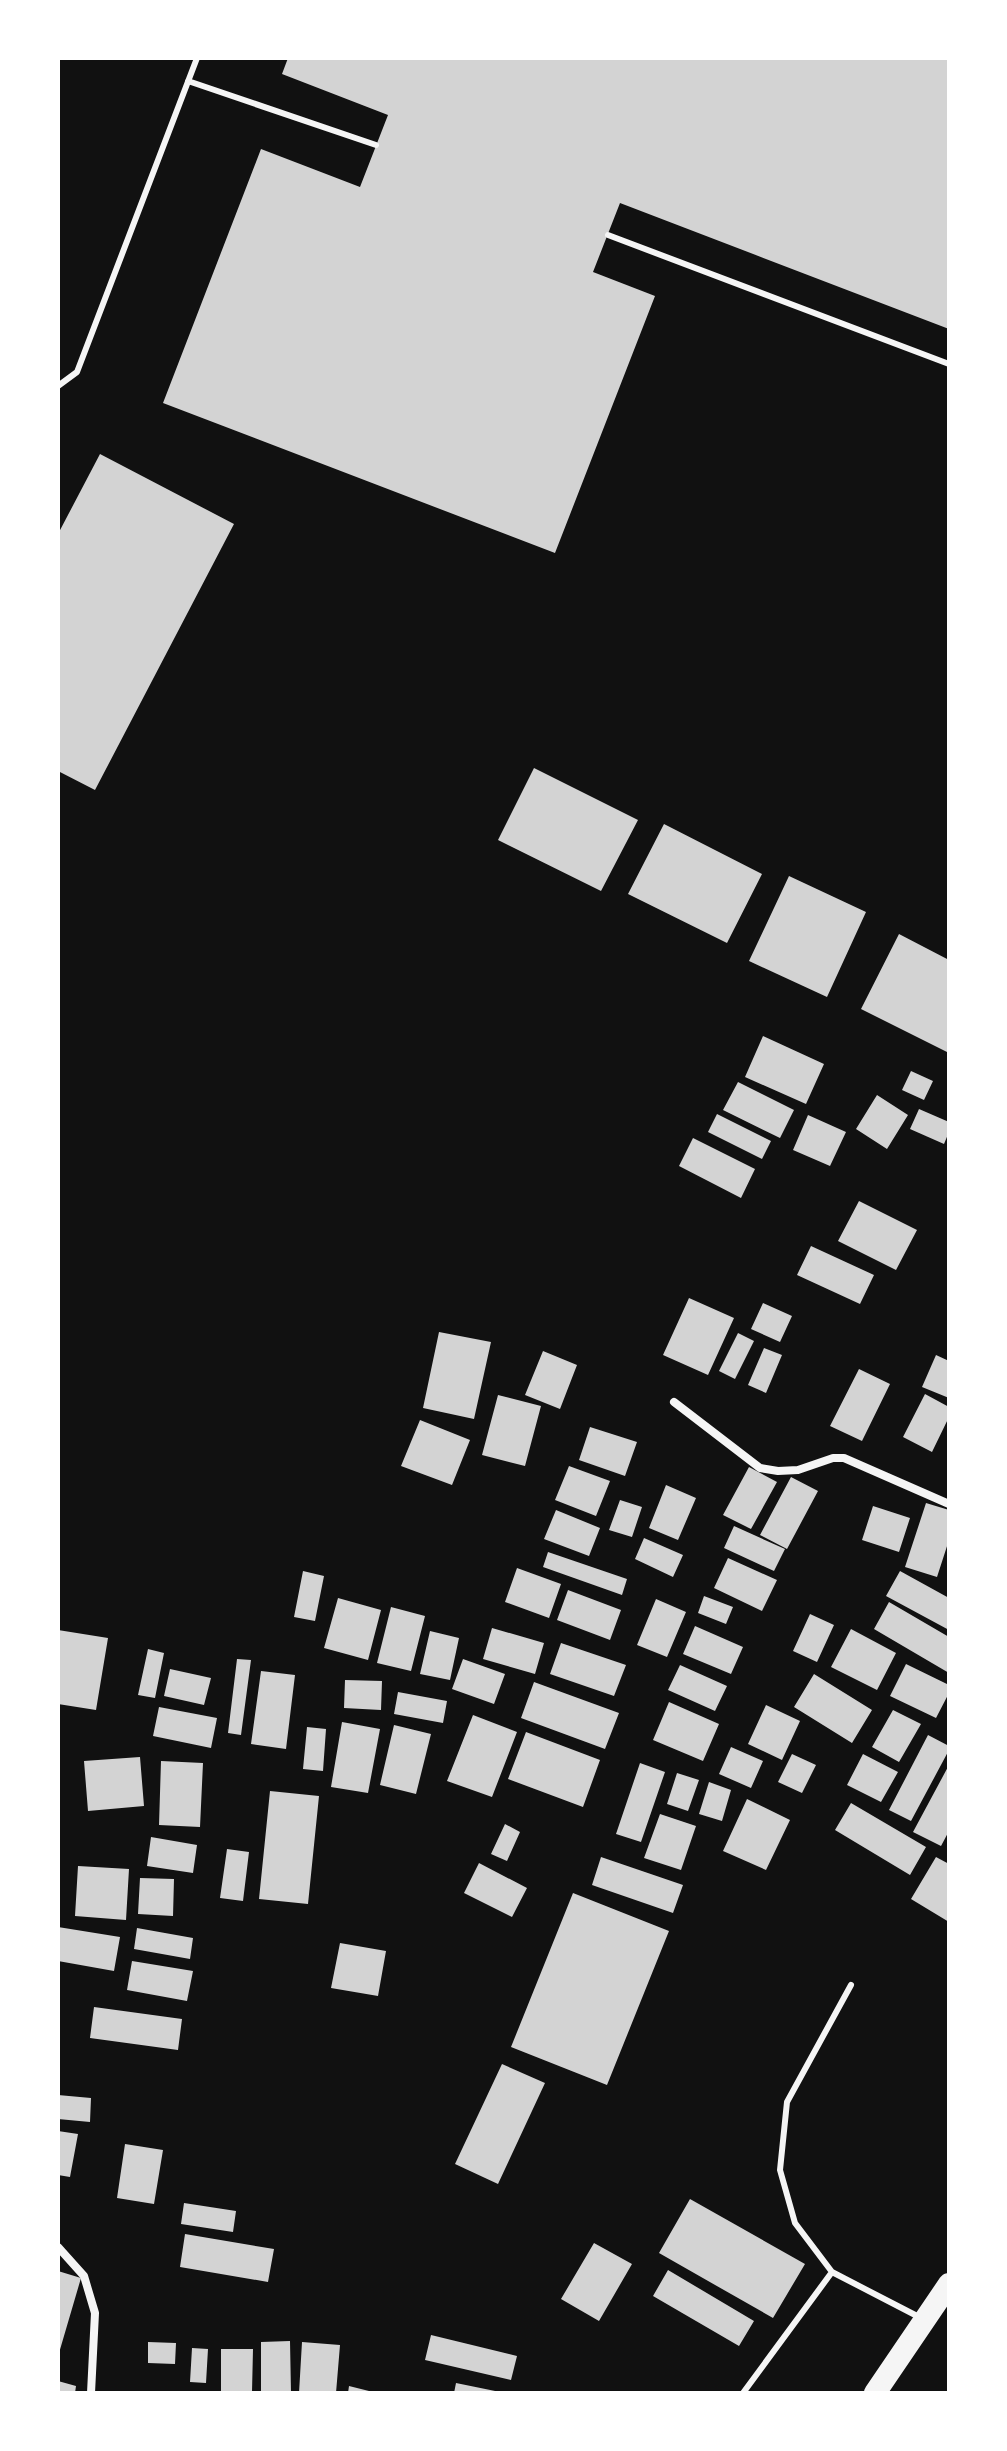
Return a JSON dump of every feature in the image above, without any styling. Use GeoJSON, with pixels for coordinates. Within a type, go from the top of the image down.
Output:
{"type":"FeatureCollection","features":[{"type":"Feature","properties":{"kind":"highway"},"geometry":{"type":"LineString","coordinates":[[875,2393],[949,2284]]}},
{"type":"Feature","properties":{"kind":"street"},"geometry":{"type":"LineString","coordinates":[[674,1402],[760,1468],[798,1470],[833,1458],[844,1458],[949,1504]]}},
{"type":"Feature","properties":{"kind":"street"},"geometry":{"type":"LineString","coordinates":[[58,2247],[84,2276],[95,2313],[93,2391]]}},
{"type":"Feature","properties":{"kind":"lane"},"geometry":{"type":"LineString","coordinates":[[58,386],[77,372],[197,58]]}},
{"type":"Feature","properties":{"kind":"lane"},"geometry":{"type":"LineString","coordinates":[[188,81],[376,145]]}},
{"type":"Feature","properties":{"kind":"lane"},"geometry":{"type":"LineString","coordinates":[[608,235],[949,364]]}},
{"type":"Feature","properties":{"kind":"lane"},"geometry":{"type":"LineString","coordinates":[[851,1985],[787,2102],[780,2170],[795,2223],[832,2272],[924,2319]]}},
{"type":"Feature","properties":{"kind":"lane"},"geometry":{"type":"LineString","coordinates":[[743,2393],[832,2272]]}},
{"type":"Feature","properties":{"kind":"building"},"geometry":{"type":"Polygon","coordinates":[[[288,58],[949,58],[949,329],[620,203],[593,272],[655,296],[555,553],[163,403],[261,149],[360,187],[388,115],[282,74],[288,58]]]}},
{"type":"Feature","properties":{"kind":"building"},"geometry":{"type":"Polygon","coordinates":[[[100,454],[234,524],[95,790],[58,771],[58,534],[100,454]]]}},
{"type":"Feature","properties":{"kind":"building"},"geometry":{"type":"Polygon","coordinates":[[[534,768],[638,820],[601,891],[498,840],[534,768]]]}},
{"type":"Feature","properties":{"kind":"building"},"geometry":{"type":"Polygon","coordinates":[[[664,824],[762,874],[727,943],[628,894],[664,824]]]}},
{"type":"Feature","properties":{"kind":"building"},"geometry":{"type":"Polygon","coordinates":[[[789,876],[866,912],[827,997],[749,961],[789,876]]]}},
{"type":"Feature","properties":{"kind":"building"},"geometry":{"type":"Polygon","coordinates":[[[899,934],[949,960],[949,1053],[861,1009],[899,934]]]}},
{"type":"Feature","properties":{"kind":"building"},"geometry":{"type":"Polygon","coordinates":[[[763,1036],[824,1064],[806,1104],[745,1077],[763,1036]]]}},
{"type":"Feature","properties":{"kind":"building"},"geometry":{"type":"Polygon","coordinates":[[[911,1071],[933,1081],[924,1100],[902,1090],[911,1071]]]}},
{"type":"Feature","properties":{"kind":"building"},"geometry":{"type":"Polygon","coordinates":[[[738,1082],[794,1110],[780,1138],[723,1110],[738,1082]]]}},
{"type":"Feature","properties":{"kind":"building"},"geometry":{"type":"Polygon","coordinates":[[[877,1095],[908,1115],[887,1149],[856,1129],[877,1095]]]}},
{"type":"Feature","properties":{"kind":"building"},"geometry":{"type":"Polygon","coordinates":[[[919,1109],[949,1122],[944,1144],[910,1129],[919,1109]]]}},
{"type":"Feature","properties":{"kind":"building"},"geometry":{"type":"Polygon","coordinates":[[[717,1114],[771,1141],[762,1159],[708,1132],[717,1114]]]}},
{"type":"Feature","properties":{"kind":"building"},"geometry":{"type":"Polygon","coordinates":[[[808,1115],[846,1132],[830,1166],[793,1150],[808,1115]]]}},
{"type":"Feature","properties":{"kind":"building"},"geometry":{"type":"Polygon","coordinates":[[[693,1138],[755,1169],[741,1198],[679,1166],[693,1138]]]}},
{"type":"Feature","properties":{"kind":"building"},"geometry":{"type":"Polygon","coordinates":[[[859,1201],[917,1230],[896,1270],[838,1241],[859,1201]]]}},
{"type":"Feature","properties":{"kind":"building"},"geometry":{"type":"Polygon","coordinates":[[[811,1246],[874,1275],[860,1304],[797,1275],[811,1246]]]}},
{"type":"Feature","properties":{"kind":"building"},"geometry":{"type":"Polygon","coordinates":[[[689,1298],[734,1318],[708,1375],[663,1355],[689,1298]]]}},
{"type":"Feature","properties":{"kind":"building"},"geometry":{"type":"Polygon","coordinates":[[[763,1303],[792,1316],[780,1342],[751,1329],[763,1303]]]}},
{"type":"Feature","properties":{"kind":"building"},"geometry":{"type":"Polygon","coordinates":[[[439,1332],[491,1342],[474,1419],[423,1408],[439,1332]]]}},
{"type":"Feature","properties":{"kind":"building"},"geometry":{"type":"Polygon","coordinates":[[[738,1333],[754,1341],[735,1379],[719,1371],[738,1333]]]}},
{"type":"Feature","properties":{"kind":"building"},"geometry":{"type":"Polygon","coordinates":[[[764,1348],[782,1355],[766,1393],[748,1385],[764,1348]]]}},
{"type":"Feature","properties":{"kind":"building"},"geometry":{"type":"Polygon","coordinates":[[[543,1351],[577,1365],[560,1409],[525,1395],[543,1351]]]}},
{"type":"Feature","properties":{"kind":"building"},"geometry":{"type":"Polygon","coordinates":[[[936,1355],[949,1361],[949,1398],[922,1387],[936,1355]]]}},
{"type":"Feature","properties":{"kind":"building"},"geometry":{"type":"Polygon","coordinates":[[[859,1369],[890,1384],[862,1441],[830,1426],[859,1369]]]}},
{"type":"Feature","properties":{"kind":"building"},"geometry":{"type":"Polygon","coordinates":[[[925,1394],[949,1407],[949,1417],[932,1452],[903,1437],[925,1394]]]}},
{"type":"Feature","properties":{"kind":"building"},"geometry":{"type":"Polygon","coordinates":[[[498,1395],[541,1406],[525,1466],[482,1455],[498,1395]]]}},
{"type":"Feature","properties":{"kind":"building"},"geometry":{"type":"Polygon","coordinates":[[[420,1420],[470,1440],[452,1485],[401,1466],[420,1420]]]}},
{"type":"Feature","properties":{"kind":"building"},"geometry":{"type":"Polygon","coordinates":[[[590,1427],[637,1442],[625,1476],[579,1460],[590,1427]]]}},
{"type":"Feature","properties":{"kind":"building"},"geometry":{"type":"Polygon","coordinates":[[[569,1466],[610,1481],[596,1516],[555,1500],[569,1466]]]}},
{"type":"Feature","properties":{"kind":"building"},"geometry":{"type":"Polygon","coordinates":[[[749,1467],[777,1482],[751,1529],[723,1515],[749,1467]]]}},
{"type":"Feature","properties":{"kind":"building"},"geometry":{"type":"Polygon","coordinates":[[[791,1477],[818,1491],[787,1549],[760,1535],[791,1477]]]}},
{"type":"Feature","properties":{"kind":"building"},"geometry":{"type":"Polygon","coordinates":[[[666,1485],[696,1498],[678,1540],[649,1528],[666,1485]]]}},
{"type":"Feature","properties":{"kind":"building"},"geometry":{"type":"Polygon","coordinates":[[[620,1500],[642,1507],[632,1537],[609,1530],[620,1500]]]}},
{"type":"Feature","properties":{"kind":"building"},"geometry":{"type":"Polygon","coordinates":[[[926,1503],[949,1510],[949,1540],[937,1577],[905,1567],[926,1503]]]}},
{"type":"Feature","properties":{"kind":"building"},"geometry":{"type":"Polygon","coordinates":[[[873,1506],[910,1518],[899,1552],[862,1540],[873,1506]]]}},
{"type":"Feature","properties":{"kind":"building"},"geometry":{"type":"Polygon","coordinates":[[[556,1510],[600,1528],[589,1556],[544,1539],[556,1510]]]}},
{"type":"Feature","properties":{"kind":"building"},"geometry":{"type":"Polygon","coordinates":[[[734,1526],[785,1549],[774,1571],[724,1548],[734,1526]]]}},
{"type":"Feature","properties":{"kind":"building"},"geometry":{"type":"Polygon","coordinates":[[[644,1538],[683,1555],[673,1577],[635,1559],[644,1538]]]}},
{"type":"Feature","properties":{"kind":"building"},"geometry":{"type":"Polygon","coordinates":[[[548,1552],[627,1579],[622,1595],[543,1567],[548,1552]]]}},
{"type":"Feature","properties":{"kind":"building"},"geometry":{"type":"Polygon","coordinates":[[[728,1558],[777,1580],[762,1611],[714,1588],[728,1558]]]}},
{"type":"Feature","properties":{"kind":"building"},"geometry":{"type":"Polygon","coordinates":[[[517,1568],[561,1584],[549,1618],[505,1602],[517,1568]]]}},
{"type":"Feature","properties":{"kind":"building"},"geometry":{"type":"Polygon","coordinates":[[[303,1571],[324,1576],[315,1621],[294,1617],[303,1571]]]}},
{"type":"Feature","properties":{"kind":"building"},"geometry":{"type":"Polygon","coordinates":[[[900,1571],[949,1598],[949,1630],[886,1596],[900,1571]]]}},
{"type":"Feature","properties":{"kind":"building"},"geometry":{"type":"Polygon","coordinates":[[[568,1590],[621,1610],[610,1640],[557,1620],[568,1590]]]}},
{"type":"Feature","properties":{"kind":"building"},"geometry":{"type":"Polygon","coordinates":[[[704,1596],[733,1607],[726,1624],[698,1613],[704,1596]]]}},
{"type":"Feature","properties":{"kind":"building"},"geometry":{"type":"Polygon","coordinates":[[[338,1598],[381,1610],[368,1660],[324,1648],[338,1598]]]}},
{"type":"Feature","properties":{"kind":"building"},"geometry":{"type":"Polygon","coordinates":[[[656,1599],[686,1612],[667,1657],[637,1645],[656,1599]]]}},
{"type":"Feature","properties":{"kind":"building"},"geometry":{"type":"Polygon","coordinates":[[[889,1602],[949,1637],[949,1673],[874,1629],[889,1602]]]}},
{"type":"Feature","properties":{"kind":"building"},"geometry":{"type":"Polygon","coordinates":[[[391,1607],[425,1616],[411,1671],[377,1663],[391,1607]]]}},
{"type":"Feature","properties":{"kind":"building"},"geometry":{"type":"Polygon","coordinates":[[[810,1614],[834,1625],[817,1662],[793,1651],[810,1614]]]}},
{"type":"Feature","properties":{"kind":"building"},"geometry":{"type":"Polygon","coordinates":[[[695,1626],[743,1647],[731,1674],[683,1654],[695,1626]]]}},
{"type":"Feature","properties":{"kind":"building"},"geometry":{"type":"Polygon","coordinates":[[[492,1628],[544,1643],[535,1674],[483,1659],[492,1628]]]}},
{"type":"Feature","properties":{"kind":"building"},"geometry":{"type":"Polygon","coordinates":[[[851,1629],[896,1653],[877,1690],[831,1667],[851,1629]]]}},
{"type":"Feature","properties":{"kind":"building"},"geometry":{"type":"Polygon","coordinates":[[[58,1630],[108,1638],[96,1710],[58,1704],[58,1630]]]}},
{"type":"Feature","properties":{"kind":"building"},"geometry":{"type":"Polygon","coordinates":[[[430,1631],[459,1638],[450,1680],[420,1674],[430,1631]]]}},
{"type":"Feature","properties":{"kind":"building"},"geometry":{"type":"Polygon","coordinates":[[[561,1643],[626,1665],[614,1696],[550,1674],[561,1643]]]}},
{"type":"Feature","properties":{"kind":"building"},"geometry":{"type":"Polygon","coordinates":[[[148,1649],[164,1653],[155,1698],[138,1695],[148,1649]]]}},
{"type":"Feature","properties":{"kind":"building"},"geometry":{"type":"Polygon","coordinates":[[[237,1659],[251,1660],[241,1735],[228,1733],[237,1659]]]}},
{"type":"Feature","properties":{"kind":"building"},"geometry":{"type":"Polygon","coordinates":[[[463,1659],[505,1674],[494,1704],[452,1689],[463,1659]]]}},
{"type":"Feature","properties":{"kind":"building"},"geometry":{"type":"Polygon","coordinates":[[[906,1664],[949,1685],[949,1693],[936,1718],[890,1696],[906,1664]]]}},
{"type":"Feature","properties":{"kind":"building"},"geometry":{"type":"Polygon","coordinates":[[[680,1665],[727,1686],[715,1711],[668,1690],[680,1665]]]}},
{"type":"Feature","properties":{"kind":"building"},"geometry":{"type":"Polygon","coordinates":[[[170,1669],[211,1678],[204,1705],[164,1696],[170,1669]]]}},
{"type":"Feature","properties":{"kind":"building"},"geometry":{"type":"Polygon","coordinates":[[[261,1671],[295,1675],[286,1749],[251,1744],[261,1671]]]}},
{"type":"Feature","properties":{"kind":"building"},"geometry":{"type":"Polygon","coordinates":[[[814,1674],[872,1710],[852,1743],[794,1707],[814,1674]]]}},
{"type":"Feature","properties":{"kind":"building"},"geometry":{"type":"Polygon","coordinates":[[[345,1680],[382,1681],[381,1710],[344,1708],[345,1680]]]}},
{"type":"Feature","properties":{"kind":"building"},"geometry":{"type":"Polygon","coordinates":[[[534,1682],[619,1713],[605,1749],[521,1718],[534,1682]]]}},
{"type":"Feature","properties":{"kind":"building"},"geometry":{"type":"Polygon","coordinates":[[[398,1692],[447,1701],[443,1723],[394,1714],[398,1692]]]}},
{"type":"Feature","properties":{"kind":"building"},"geometry":{"type":"Polygon","coordinates":[[[669,1702],[719,1724],[703,1761],[653,1740],[669,1702]]]}},
{"type":"Feature","properties":{"kind":"building"},"geometry":{"type":"Polygon","coordinates":[[[766,1705],[800,1721],[782,1760],[748,1744],[766,1705]]]}},
{"type":"Feature","properties":{"kind":"building"},"geometry":{"type":"Polygon","coordinates":[[[159,1707],[217,1718],[211,1748],[153,1736],[159,1707]]]}},
{"type":"Feature","properties":{"kind":"building"},"geometry":{"type":"Polygon","coordinates":[[[893,1710],[921,1724],[899,1762],[872,1747],[893,1710]]]}},
{"type":"Feature","properties":{"kind":"building"},"geometry":{"type":"Polygon","coordinates":[[[473,1715],[517,1732],[492,1797],[447,1781],[473,1715]]]}},
{"type":"Feature","properties":{"kind":"building"},"geometry":{"type":"Polygon","coordinates":[[[342,1722],[380,1729],[368,1793],[331,1787],[342,1722]]]}},
{"type":"Feature","properties":{"kind":"building"},"geometry":{"type":"Polygon","coordinates":[[[394,1725],[431,1734],[416,1794],[380,1785],[394,1725]]]}},
{"type":"Feature","properties":{"kind":"building"},"geometry":{"type":"Polygon","coordinates":[[[307,1727],[326,1729],[323,1771],[303,1769],[307,1727]]]}},
{"type":"Feature","properties":{"kind":"building"},"geometry":{"type":"Polygon","coordinates":[[[526,1732],[600,1760],[583,1807],[508,1779],[526,1732]]]}},
{"type":"Feature","properties":{"kind":"building"},"geometry":{"type":"Polygon","coordinates":[[[928,1735],[949,1746],[949,1750],[911,1821],[889,1810],[928,1735]]]}},
{"type":"Feature","properties":{"kind":"building"},"geometry":{"type":"Polygon","coordinates":[[[731,1747],[763,1761],[751,1788],[719,1774],[731,1747]]]}},
{"type":"Feature","properties":{"kind":"building"},"geometry":{"type":"Polygon","coordinates":[[[792,1754],[816,1765],[802,1793],[778,1782],[792,1754]]]}},
{"type":"Feature","properties":{"kind":"building"},"geometry":{"type":"Polygon","coordinates":[[[863,1754],[898,1772],[881,1802],[847,1785],[863,1754]]]}},
{"type":"Feature","properties":{"kind":"building"},"geometry":{"type":"Polygon","coordinates":[[[140,1757],[144,1806],[88,1811],[84,1761],[140,1757]]]}},
{"type":"Feature","properties":{"kind":"building"},"geometry":{"type":"Polygon","coordinates":[[[161,1761],[203,1763],[200,1827],[159,1825],[161,1761]]]}},
{"type":"Feature","properties":{"kind":"building"},"geometry":{"type":"Polygon","coordinates":[[[640,1763],[665,1772],[641,1842],[616,1834],[640,1763]]]}},
{"type":"Feature","properties":{"kind":"building"},"geometry":{"type":"Polygon","coordinates":[[[949,1765],[949,1831],[941,1846],[913,1832],[949,1765]]]}},
{"type":"Feature","properties":{"kind":"building"},"geometry":{"type":"Polygon","coordinates":[[[677,1773],[699,1780],[688,1811],[667,1804],[677,1773]]]}},
{"type":"Feature","properties":{"kind":"building"},"geometry":{"type":"Polygon","coordinates":[[[709,1782],[731,1790],[722,1821],[699,1814],[709,1782]]]}},
{"type":"Feature","properties":{"kind":"building"},"geometry":{"type":"Polygon","coordinates":[[[270,1791],[319,1796],[308,1904],[259,1899],[270,1791]]]}},
{"type":"Feature","properties":{"kind":"building"},"geometry":{"type":"Polygon","coordinates":[[[747,1799],[790,1820],[766,1870],[723,1851],[747,1799]]]}},
{"type":"Feature","properties":{"kind":"building"},"geometry":{"type":"Polygon","coordinates":[[[851,1803],[926,1847],[910,1875],[835,1830],[851,1803]]]}},
{"type":"Feature","properties":{"kind":"building"},"geometry":{"type":"Polygon","coordinates":[[[660,1814],[696,1826],[681,1870],[644,1858],[660,1814]]]}},
{"type":"Feature","properties":{"kind":"building"},"geometry":{"type":"Polygon","coordinates":[[[505,1824],[520,1832],[507,1861],[491,1854],[505,1824]]]}},
{"type":"Feature","properties":{"kind":"building"},"geometry":{"type":"Polygon","coordinates":[[[151,1837],[197,1845],[193,1873],[147,1866],[151,1837]]]}},
{"type":"Feature","properties":{"kind":"building"},"geometry":{"type":"Polygon","coordinates":[[[227,1849],[249,1852],[243,1901],[220,1898],[227,1849]]]}},
{"type":"Feature","properties":{"kind":"building"},"geometry":{"type":"Polygon","coordinates":[[[601,1857],[683,1885],[673,1913],[592,1885],[601,1857]]]}},
{"type":"Feature","properties":{"kind":"building"},"geometry":{"type":"Polygon","coordinates":[[[936,1857],[949,1864],[949,1922],[911,1899],[936,1857]]]}},
{"type":"Feature","properties":{"kind":"building"},"geometry":{"type":"Polygon","coordinates":[[[479,1863],[527,1888],[512,1917],[464,1893],[479,1863]]]}},
{"type":"Feature","properties":{"kind":"building"},"geometry":{"type":"Polygon","coordinates":[[[78,1866],[129,1869],[126,1920],[75,1916],[78,1866]]]}},
{"type":"Feature","properties":{"kind":"building"},"geometry":{"type":"Polygon","coordinates":[[[140,1878],[174,1879],[173,1916],[138,1914],[140,1878]]]}},
{"type":"Feature","properties":{"kind":"building"},"geometry":{"type":"Polygon","coordinates":[[[573,1893],[669,1931],[607,2085],[511,2047],[573,1893]]]}},
{"type":"Feature","properties":{"kind":"building"},"geometry":{"type":"Polygon","coordinates":[[[58,1927],[120,1937],[114,1971],[58,1961],[58,1927]]]}},
{"type":"Feature","properties":{"kind":"building"},"geometry":{"type":"Polygon","coordinates":[[[137,1928],[193,1938],[190,1959],[134,1949],[137,1928]]]}},
{"type":"Feature","properties":{"kind":"building"},"geometry":{"type":"Polygon","coordinates":[[[340,1943],[386,1951],[378,1996],[331,1988],[340,1943]]]}},
{"type":"Feature","properties":{"kind":"building"},"geometry":{"type":"Polygon","coordinates":[[[132,1961],[193,1971],[187,2001],[127,1990],[132,1961]]]}},
{"type":"Feature","properties":{"kind":"building"},"geometry":{"type":"Polygon","coordinates":[[[94,2007],[182,2019],[178,2050],[90,2038],[94,2007]]]}},
{"type":"Feature","properties":{"kind":"building"},"geometry":{"type":"Polygon","coordinates":[[[502,2064],[545,2083],[498,2184],[455,2164],[502,2064]]]}},
{"type":"Feature","properties":{"kind":"building"},"geometry":{"type":"Polygon","coordinates":[[[58,2095],[91,2098],[90,2122],[58,2119],[58,2095]]]}},
{"type":"Feature","properties":{"kind":"building"},"geometry":{"type":"Polygon","coordinates":[[[58,2131],[78,2134],[70,2177],[58,2175],[58,2131]]]}},
{"type":"Feature","properties":{"kind":"building"},"geometry":{"type":"Polygon","coordinates":[[[125,2144],[163,2150],[154,2204],[117,2198],[125,2144]]]}},
{"type":"Feature","properties":{"kind":"building"},"geometry":{"type":"Polygon","coordinates":[[[690,2199],[805,2264],[773,2318],[659,2253],[690,2199]]]}},
{"type":"Feature","properties":{"kind":"building"},"geometry":{"type":"Polygon","coordinates":[[[184,2203],[236,2211],[233,2232],[181,2224],[184,2203]]]}},
{"type":"Feature","properties":{"kind":"building"},"geometry":{"type":"Polygon","coordinates":[[[185,2234],[274,2249],[268,2282],[180,2267],[185,2234]]]}},
{"type":"Feature","properties":{"kind":"building"},"geometry":{"type":"Polygon","coordinates":[[[594,2243],[632,2264],[599,2321],[561,2299],[594,2243]]]}},
{"type":"Feature","properties":{"kind":"building"},"geometry":{"type":"Polygon","coordinates":[[[668,2270],[754,2321],[739,2346],[653,2296],[668,2270]]]}},
{"type":"Feature","properties":{"kind":"building"},"geometry":{"type":"Polygon","coordinates":[[[58,2271],[81,2278],[59,2353],[58,2353],[58,2271]]]}},
{"type":"Feature","properties":{"kind":"building"},"geometry":{"type":"Polygon","coordinates":[[[431,2335],[517,2356],[511,2380],[425,2360],[431,2335]]]}},
{"type":"Feature","properties":{"kind":"building"},"geometry":{"type":"Polygon","coordinates":[[[290,2341],[291,2393],[261,2393],[261,2342],[290,2341]]]}},
{"type":"Feature","properties":{"kind":"building"},"geometry":{"type":"Polygon","coordinates":[[[148,2342],[176,2343],[175,2364],[148,2363],[148,2342]]]}},
{"type":"Feature","properties":{"kind":"building"},"geometry":{"type":"Polygon","coordinates":[[[302,2342],[340,2345],[336,2393],[299,2393],[302,2342]]]}},
{"type":"Feature","properties":{"kind":"building"},"geometry":{"type":"Polygon","coordinates":[[[192,2348],[208,2349],[206,2383],[190,2382],[192,2348]]]}},
{"type":"Feature","properties":{"kind":"building"},"geometry":{"type":"Polygon","coordinates":[[[221,2349],[253,2349],[252,2392],[221,2392],[221,2349]]]}},
{"type":"Feature","properties":{"kind":"building"},"geometry":{"type":"Polygon","coordinates":[[[58,2381],[76,2386],[75,2393],[58,2393],[58,2381]]]}},
{"type":"Feature","properties":{"kind":"building"},"geometry":{"type":"Polygon","coordinates":[[[456,2383],[500,2392],[500,2393],[454,2393],[456,2383]]]}},
{"type":"Feature","properties":{"kind":"building"},"geometry":{"type":"Polygon","coordinates":[[[349,2386],[373,2392],[373,2393],[348,2393],[349,2386]]]}}]}
